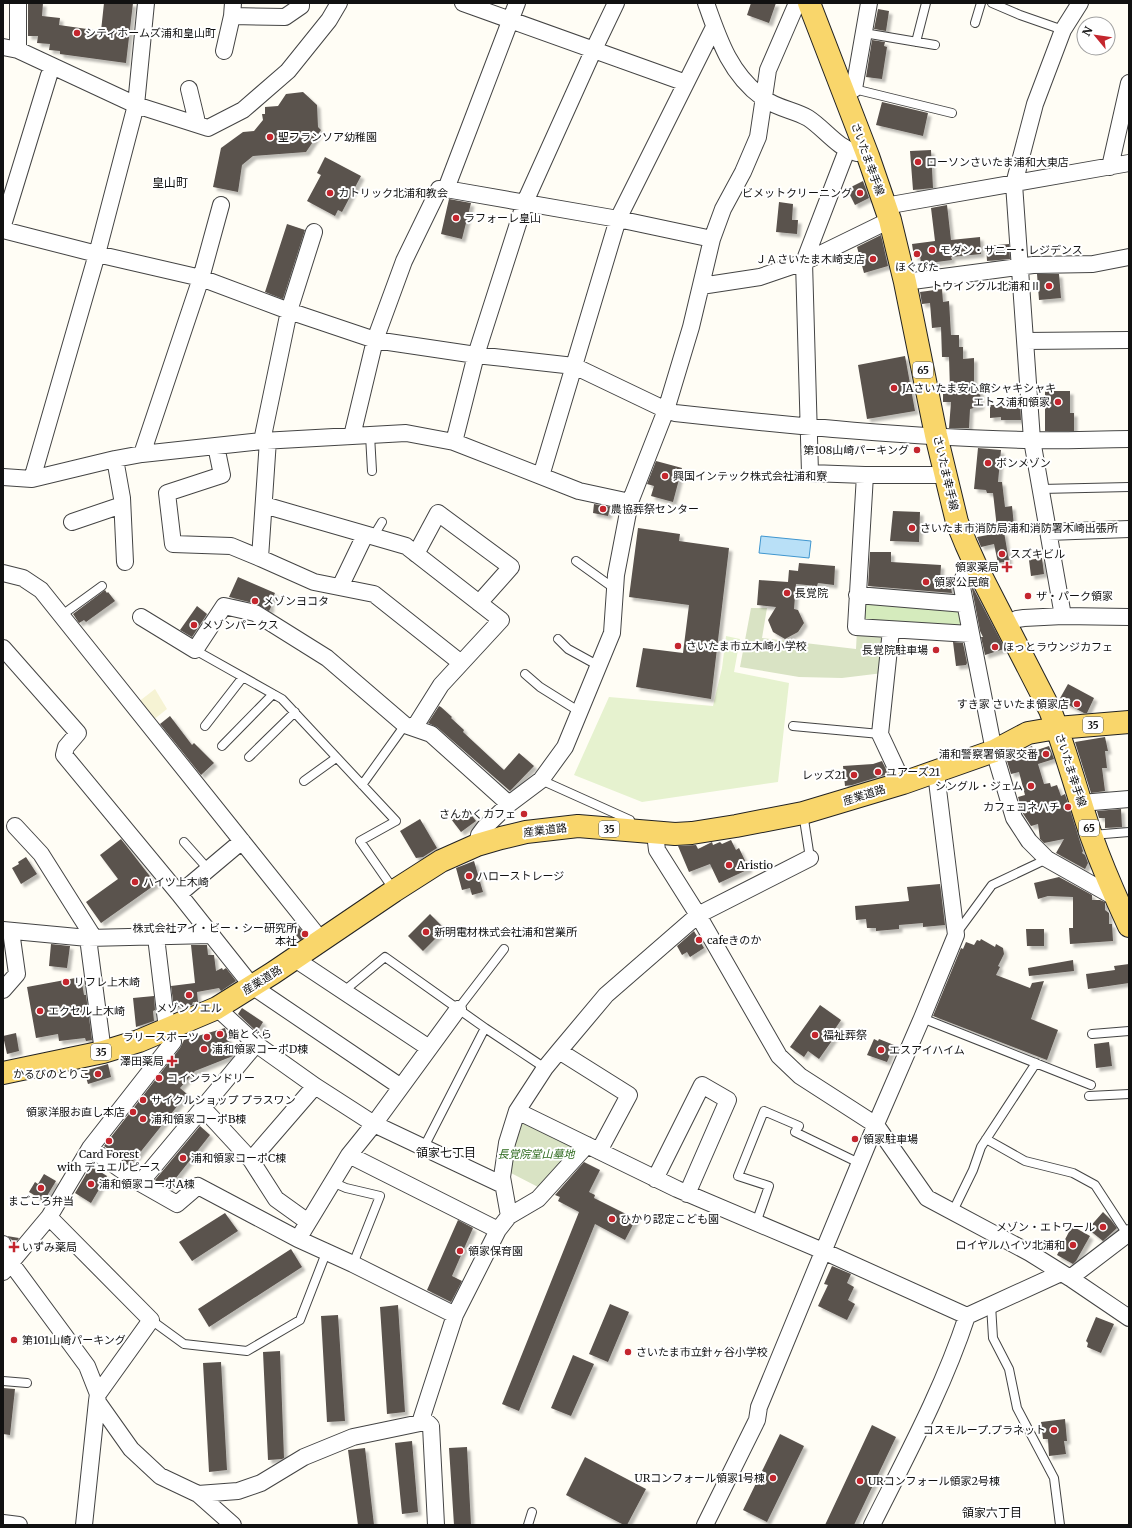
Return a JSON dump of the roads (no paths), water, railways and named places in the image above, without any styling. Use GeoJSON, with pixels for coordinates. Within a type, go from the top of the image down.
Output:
{"type":"FeatureCollection","features":[{"type":"Feature","properties":{"kind":"main road","name":"さいたま幸手線"},"geometry":{"type":"LineString","coordinates":[[809,3],[849,91],[868,156],[888,213],[905,282],[936,435],[957,522],[975,564],[1050,710],[1092,835],[1116,898],[1129,926]]}},
{"type":"Feature","properties":{"kind":"main road","name":"産業道路"},"geometry":{"type":"LineString","coordinates":[[3,1073],[103,1052],[139,1041],[217,1008],[295,959],[394,891],[441,861],[477,845],[520,833],[551,828],[578,826],[645,833],[692,833],[803,813],[936,773],[994,751],[1028,733],[1057,728],[1129,722]]}},
{"type":"Feature","properties":{"kind":"street"},"geometry":{"type":"LineString","coordinates":[[18,3],[11,48],[136,105],[208,128],[243,110],[288,71],[329,20],[339,3]]}},
{"type":"Feature","properties":{"kind":"street"},"geometry":{"type":"LineString","coordinates":[[32,478],[97,254],[136,105],[146,3]]}},
{"type":"Feature","properties":{"kind":"street"},"geometry":{"type":"LineString","coordinates":[[224,51],[232,10],[285,17],[301,6],[301,3]]}},
{"type":"Feature","properties":{"kind":"street"},"geometry":{"type":"LineString","coordinates":[[463,3],[686,83]]}},
{"type":"Feature","properties":{"kind":"street"},"geometry":{"type":"LineString","coordinates":[[446,189],[517,3]]}},
{"type":"Feature","properties":{"kind":"street"},"geometry":{"type":"LineString","coordinates":[[454,442],[476,355],[525,202],[616,3]]}},
{"type":"Feature","properties":{"kind":"street"},"geometry":{"type":"LineString","coordinates":[[706,3],[723,51],[743,80],[764,99],[808,118],[847,150],[868,156]]}},
{"type":"Feature","properties":{"kind":"street"},"geometry":{"type":"LineString","coordinates":[[477,845],[479,835],[509,804],[541,780],[565,747],[612,633],[616,575],[630,502],[666,410],[691,327],[712,239],[723,209],[743,172],[758,137],[768,70],[797,3]]}},
{"type":"Feature","properties":{"kind":"street"},"geometry":{"type":"LineString","coordinates":[[849,91],[864,33],[869,3]]}},
{"type":"Feature","properties":{"kind":"street"},"geometry":{"type":"LineString","coordinates":[[1063,616],[1032,440],[1014,184],[1034,104],[1063,30],[1080,3]]}},
{"type":"Feature","properties":{"kind":"street"},"geometry":{"type":"LineString","coordinates":[[541,476],[618,219],[714,27]]}},
{"type":"Feature","properties":{"kind":"street"},"geometry":{"type":"LineString","coordinates":[[3,225],[49,75]]}},
{"type":"Feature","properties":{"kind":"street"},"geometry":{"type":"LineString","coordinates":[[1110,167],[1129,83]]}},
{"type":"Feature","properties":{"kind":"street"},"geometry":{"type":"LineString","coordinates":[[188,89],[196,118],[194,123]]}},
{"type":"Feature","properties":{"kind":"street"},"geometry":{"type":"LineString","coordinates":[[847,150],[804,262],[810,473],[865,476],[946,475]]}},
{"type":"Feature","properties":{"kind":"street"},"geometry":{"type":"LineString","coordinates":[[701,286],[760,276],[804,262],[888,213],[1014,184],[1129,163]]}},
{"type":"Feature","properties":{"kind":"street"},"geometry":{"type":"LineString","coordinates":[[352,436],[375,340],[404,262],[439,189],[525,202],[618,219],[712,239]]}},
{"type":"Feature","properties":{"kind":"street"},"geometry":{"type":"LineString","coordinates":[[142,454],[201,278],[221,205]]}},
{"type":"Feature","properties":{"kind":"street"},"geometry":{"type":"LineString","coordinates":[[3,230],[201,278],[289,311],[375,340],[476,355],[574,366],[675,413],[808,427],[936,435],[1032,440],[1129,439]]}},
{"type":"Feature","properties":{"kind":"street"},"geometry":{"type":"LineString","coordinates":[[260,558],[264,505],[265,440],[289,311],[314,232]]}},
{"type":"Feature","properties":{"kind":"street"},"geometry":{"type":"LineString","coordinates":[[905,282],[1020,267],[1093,264],[1129,257]]}},
{"type":"Feature","properties":{"kind":"street"},"geometry":{"type":"LineString","coordinates":[[1025,341],[1129,340]]}},
{"type":"Feature","properties":{"kind":"street"},"geometry":{"type":"LineString","coordinates":[[3,477],[32,478],[142,454],[265,440],[406,432],[454,442],[579,491],[630,502]]}},
{"type":"Feature","properties":{"kind":"street"},"geometry":{"type":"LineString","coordinates":[[216,446],[222,475],[167,493],[173,544],[232,546],[314,582],[374,594],[461,663]]}},
{"type":"Feature","properties":{"kind":"street"},"geometry":{"type":"LineString","coordinates":[[115,459],[122,505],[125,562]]}},
{"type":"Feature","properties":{"kind":"street"},"geometry":{"type":"LineString","coordinates":[[865,476],[856,627],[970,634]]}},
{"type":"Feature","properties":{"kind":"street"},"geometry":{"type":"LineString","coordinates":[[72,522],[122,505]]}},
{"type":"Feature","properties":{"kind":"street"},"geometry":{"type":"LineString","coordinates":[[264,505],[406,546],[501,620],[441,685],[409,727]]}},
{"type":"Feature","properties":{"kind":"street"},"geometry":{"type":"LineString","coordinates":[[416,554],[438,513],[511,567],[479,603]]}},
{"type":"Feature","properties":{"kind":"street"},"geometry":{"type":"LineString","coordinates":[[1048,532],[1129,529]]}},
{"type":"Feature","properties":{"kind":"street"},"geometry":{"type":"LineString","coordinates":[[340,587],[369,536]]}},
{"type":"Feature","properties":{"kind":"street"},"geometry":{"type":"LineString","coordinates":[[975,564],[966,573],[961,582],[994,751],[1014,818],[1029,841],[1047,859],[1116,898]]}},
{"type":"Feature","properties":{"kind":"street"},"geometry":{"type":"LineString","coordinates":[[3,573],[23,578],[41,590],[321,940]]}},
{"type":"Feature","properties":{"kind":"street"},"geometry":{"type":"LineString","coordinates":[[858,595],[965,604]]}},
{"type":"Feature","properties":{"kind":"street"},"geometry":{"type":"LineString","coordinates":[[141,617],[194,650],[224,606],[254,613],[327,658],[409,727],[431,734],[509,804]]}},
{"type":"Feature","properties":{"kind":"street"},"geometry":{"type":"LineString","coordinates":[[1007,624],[1016,619],[1063,616],[1129,617]]}},
{"type":"Feature","properties":{"kind":"street"},"geometry":{"type":"LineString","coordinates":[[891,630],[880,734],[903,783]]}},
{"type":"Feature","properties":{"kind":"street"},"geometry":{"type":"LineString","coordinates":[[3,648],[78,733],[66,747],[64,755],[179,894],[252,986],[401,1087]]}},
{"type":"Feature","properties":{"kind":"street"},"geometry":{"type":"LineString","coordinates":[[705,1525],[757,1420],[759,1407],[859,1163],[922,1018],[956,935],[936,773]]}},
{"type":"Feature","properties":{"kind":"street"},"geometry":{"type":"LineString","coordinates":[[1081,803],[1129,799]]}},
{"type":"Feature","properties":{"kind":"street"},"geometry":{"type":"LineString","coordinates":[[15,826],[41,854],[91,938],[103,1052]]}},
{"type":"Feature","properties":{"kind":"street"},"geometry":{"type":"LineString","coordinates":[[645,833],[698,915],[779,1056],[800,1076],[876,1125],[927,1198],[1030,1253],[1129,1318]]}},
{"type":"Feature","properties":{"kind":"street"},"geometry":{"type":"LineString","coordinates":[[179,894],[242,841]]}},
{"type":"Feature","properties":{"kind":"street"},"geometry":{"type":"LineString","coordinates":[[508,1216],[502,1177],[507,1143],[517,1111],[545,1068],[606,995],[698,915],[810,858]]}},
{"type":"Feature","properties":{"kind":"street"},"geometry":{"type":"LineString","coordinates":[[4,987],[17,974],[7,931],[91,938],[211,935]]}},
{"type":"Feature","properties":{"kind":"street"},"geometry":{"type":"LineString","coordinates":[[7,1267],[49,1217],[90,1148],[172,1042],[167,1029],[156,937]]}},
{"type":"Feature","properties":{"kind":"street"},"geometry":{"type":"LineString","coordinates":[[295,959],[429,1048]]}},
{"type":"Feature","properties":{"kind":"street"},"geometry":{"type":"LineString","coordinates":[[217,1008],[256,1044],[315,1086],[374,1124],[503,1185]]}},
{"type":"Feature","properties":{"kind":"street"},"geometry":{"type":"LineString","coordinates":[[298,1239],[349,1154],[374,1124],[458,1010]]}},
{"type":"Feature","properties":{"kind":"street"},"geometry":{"type":"LineString","coordinates":[[140,1183],[256,1044]]}},
{"type":"Feature","properties":{"kind":"street"},"geometry":{"type":"LineString","coordinates":[[420,1423],[455,1315],[498,1230],[508,1216],[538,1199],[593,1148],[629,1095],[559,1051]]}},
{"type":"Feature","properties":{"kind":"street"},"geometry":{"type":"LineString","coordinates":[[655,1178],[702,1085],[728,1100],[687,1194]]}},
{"type":"Feature","properties":{"kind":"street"},"geometry":{"type":"LineString","coordinates":[[251,1160],[315,1086]]}},
{"type":"Feature","properties":{"kind":"street"},"geometry":{"type":"LineString","coordinates":[[202,1107],[251,1160],[276,1199],[308,1222]]}},
{"type":"Feature","properties":{"kind":"street"},"geometry":{"type":"LineString","coordinates":[[517,1111],[687,1194],[823,1251],[967,1316]]}},
{"type":"Feature","properties":{"kind":"street"},"geometry":{"type":"LineString","coordinates":[[90,1148],[140,1183],[177,1204],[198,1186],[298,1239],[353,1264],[455,1315]]}},
{"type":"Feature","properties":{"kind":"street"},"geometry":{"type":"LineString","coordinates":[[349,1154],[498,1230]]}},
{"type":"Feature","properties":{"kind":"street"},"geometry":{"type":"LineString","coordinates":[[49,1217],[152,1320],[97,1398],[84,1525]]}},
{"type":"Feature","properties":{"kind":"street"},"geometry":{"type":"LineString","coordinates":[[872,1525],[918,1432],[958,1342],[967,1316],[991,1305],[1066,1276],[1128,1233]]}},
{"type":"Feature","properties":{"kind":"street"},"geometry":{"type":"LineString","coordinates":[[3,1244],[7,1267],[87,1366],[97,1398],[130,1449],[160,1476],[198,1494],[233,1525]]}},
{"type":"Feature","properties":{"kind":"street"},"geometry":{"type":"LineString","coordinates":[[198,1494],[238,1491],[261,1483],[304,1457],[353,1437],[420,1423],[428,1423],[431,1426],[436,1525]]}},
{"type":"Feature","properties":{"kind":"street"},"geometry":{"type":"LineString","coordinates":[[3,1523],[19,1525]]}},
{"type":"Feature","properties":{"kind":"lane"},"geometry":{"type":"LineString","coordinates":[[916,42],[926,3]]}},
{"type":"Feature","properties":{"kind":"lane"},"geometry":{"type":"LineString","coordinates":[[976,23],[981,3]]}},
{"type":"Feature","properties":{"kind":"lane"},"geometry":{"type":"LineString","coordinates":[[992,3],[1020,16],[1063,30]]}},
{"type":"Feature","properties":{"kind":"lane"},"geometry":{"type":"LineString","coordinates":[[864,33],[935,45]]}},
{"type":"Feature","properties":{"kind":"lane"},"geometry":{"type":"LineString","coordinates":[[849,91],[952,113]]}},
{"type":"Feature","properties":{"kind":"lane"},"geometry":{"type":"LineString","coordinates":[[370,434],[372,471]]}},
{"type":"Feature","properties":{"kind":"lane"},"geometry":{"type":"LineString","coordinates":[[1041,489],[1129,487]]}},
{"type":"Feature","properties":{"kind":"lane"},"geometry":{"type":"LineString","coordinates":[[369,536],[382,522]]}},
{"type":"Feature","properties":{"kind":"lane"},"geometry":{"type":"LineString","coordinates":[[576,561],[615,589]]}},
{"type":"Feature","properties":{"kind":"lane"},"geometry":{"type":"LineString","coordinates":[[62,615],[102,586]]}},
{"type":"Feature","properties":{"kind":"lane"},"geometry":{"type":"LineString","coordinates":[[558,639],[568,649],[599,666]]}},
{"type":"Feature","properties":{"kind":"lane"},"geometry":{"type":"LineString","coordinates":[[194,650],[282,699],[396,822],[360,841],[394,891]]}},
{"type":"Feature","properties":{"kind":"lane"},"geometry":{"type":"LineString","coordinates":[[524,674],[540,687],[580,712]]}},
{"type":"Feature","properties":{"kind":"lane"},"geometry":{"type":"LineString","coordinates":[[205,726],[243,677]]}},
{"type":"Feature","properties":{"kind":"lane"},"geometry":{"type":"LineString","coordinates":[[222,746],[273,694]]}},
{"type":"Feature","properties":{"kind":"lane"},"geometry":{"type":"LineString","coordinates":[[249,757],[294,712]]}},
{"type":"Feature","properties":{"kind":"lane"},"geometry":{"type":"LineString","coordinates":[[793,726],[880,734]]}},
{"type":"Feature","properties":{"kind":"lane"},"geometry":{"type":"LineString","coordinates":[[362,786],[409,727]]}},
{"type":"Feature","properties":{"kind":"lane"},"geometry":{"type":"LineString","coordinates":[[304,781],[336,758]]}},
{"type":"Feature","properties":{"kind":"lane"},"geometry":{"type":"LineString","coordinates":[[541,780],[630,820],[645,833]]}},
{"type":"Feature","properties":{"kind":"lane"},"geometry":{"type":"LineString","coordinates":[[803,813],[810,858]]}},
{"type":"Feature","properties":{"kind":"lane"},"geometry":{"type":"LineString","coordinates":[[1092,835],[1129,832]]}},
{"type":"Feature","properties":{"kind":"lane"},"geometry":{"type":"LineString","coordinates":[[184,842],[208,869]]}},
{"type":"Feature","properties":{"kind":"lane"},"geometry":{"type":"LineString","coordinates":[[956,935],[992,885],[1047,859]]}},
{"type":"Feature","properties":{"kind":"lane"},"geometry":{"type":"LineString","coordinates":[[458,1010],[504,949]]}},
{"type":"Feature","properties":{"kind":"lane"},"geometry":{"type":"LineString","coordinates":[[344,991],[385,957],[458,1010],[545,1068]]}},
{"type":"Feature","properties":{"kind":"lane"},"geometry":{"type":"LineString","coordinates":[[922,1018],[1091,1085]]}},
{"type":"Feature","properties":{"kind":"lane"},"geometry":{"type":"LineString","coordinates":[[424,1147],[485,1028]]}},
{"type":"Feature","properties":{"kind":"lane"},"geometry":{"type":"LineString","coordinates":[[1092,1034],[1129,1031]]}},
{"type":"Feature","properties":{"kind":"lane"},"geometry":{"type":"LineString","coordinates":[[953,1211],[973,1170],[981,1147],[986,1138],[1036,1063]]}},
{"type":"Feature","properties":{"kind":"lane"},"geometry":{"type":"LineString","coordinates":[[1089,1096],[1129,1094]]}},
{"type":"Feature","properties":{"kind":"lane"},"geometry":{"type":"LineString","coordinates":[[756,1223],[769,1186],[738,1176],[764,1111],[799,1126],[795,1132],[859,1163]]}},
{"type":"Feature","properties":{"kind":"lane"},"geometry":{"type":"LineString","coordinates":[[986,1138],[1025,1161],[1073,1173],[1095,1185],[1128,1233]]}},
{"type":"Feature","properties":{"kind":"lane"},"geometry":{"type":"LineString","coordinates":[[332,1182],[346,1188],[380,1196],[353,1264]]}},
{"type":"Feature","properties":{"kind":"lane"},"geometry":{"type":"LineString","coordinates":[[152,1320],[184,1344],[247,1350],[300,1320],[326,1253]]}},
{"type":"Feature","properties":{"kind":"lane"},"geometry":{"type":"LineString","coordinates":[[991,1305],[993,1338],[1009,1369],[1017,1408],[1054,1478],[1060,1525]]}},
{"type":"Feature","properties":{"kind":"lane"},"geometry":{"type":"LineString","coordinates":[[3,1382],[27,1384]]}},
{"type":"Feature","properties":{"kind":"lane"},"geometry":{"type":"LineString","coordinates":[[528,1525],[532,1512]]}},
{"type":"Feature","properties":{"kind":"water"},"geometry":{"type":"Polygon","coordinates":[[[761,536],[811,541],[809,558],[759,553],[761,536]]]}},
{"type":"Feature","properties":{"kind":"place","name":"シティホームズ浦和皇山町"},"geometry":{"type":"Point","coordinates":[77,33]}},
{"type":"Feature","properties":{"kind":"place","name":"聖フランソア幼稚園"},"geometry":{"type":"Point","coordinates":[270,137]}},
{"type":"Feature","properties":{"kind":"place","name":"ローソンさいたま浦和大東店"},"geometry":{"type":"Point","coordinates":[918,162]}},
{"type":"Feature","properties":{"kind":"place","name":"カトリック北浦和教会"},"geometry":{"type":"Point","coordinates":[330,193]}},
{"type":"Feature","properties":{"kind":"place","name":"ビメットクリーニング"},"geometry":{"type":"Point","coordinates":[860,193]}},
{"type":"Feature","properties":{"kind":"place","name":"ラフォーレ皇山"},"geometry":{"type":"Point","coordinates":[456,218]}},
{"type":"Feature","properties":{"kind":"place","name":"モダン・サニー・レジデンス"},"geometry":{"type":"Point","coordinates":[932,250]}},
{"type":"Feature","properties":{"kind":"place","name":"ほぐぴた"},"geometry":{"type":"Point","coordinates":[917,254]}},
{"type":"Feature","properties":{"kind":"place","name":"ＪＡさいたま木崎支店"},"geometry":{"type":"Point","coordinates":[873,259]}},
{"type":"Feature","properties":{"kind":"place","name":"トウインクル北浦和Ⅱ"},"geometry":{"type":"Point","coordinates":[1049,286]}},
{"type":"Feature","properties":{"kind":"place","name":"JAさいたま安心館シャキシャキ"},"geometry":{"type":"Point","coordinates":[894,388]}},
{"type":"Feature","properties":{"kind":"place","name":"エトス浦和領家"},"geometry":{"type":"Point","coordinates":[1058,402]}},
{"type":"Feature","properties":{"kind":"place","name":"第108山崎パーキング"},"geometry":{"type":"Point","coordinates":[917,450]}},
{"type":"Feature","properties":{"kind":"place","name":"ボンメゾン"},"geometry":{"type":"Point","coordinates":[988,463]}},
{"type":"Feature","properties":{"kind":"place","name":"興国インテック株式会社浦和寮"},"geometry":{"type":"Point","coordinates":[665,476]}},
{"type":"Feature","properties":{"kind":"place","name":"農協葬祭センター"},"geometry":{"type":"Point","coordinates":[603,509]}},
{"type":"Feature","properties":{"kind":"place","name":"さいたま市消防局浦和消防署木崎出張所"},"geometry":{"type":"Point","coordinates":[912,528]}},
{"type":"Feature","properties":{"kind":"place","name":"スズキビル"},"geometry":{"type":"Point","coordinates":[1002,554]}},
{"type":"Feature","properties":{"kind":"place","name":"領家薬局"},"geometry":{"type":"Point","coordinates":[1007,567]}},
{"type":"Feature","properties":{"kind":"place","name":"領家公民館"},"geometry":{"type":"Point","coordinates":[926,582]}},
{"type":"Feature","properties":{"kind":"place","name":"長覚院"},"geometry":{"type":"Point","coordinates":[787,593]}},
{"type":"Feature","properties":{"kind":"place","name":"ザ・パーク領家"},"geometry":{"type":"Point","coordinates":[1028,596]}},
{"type":"Feature","properties":{"kind":"place","name":"メゾンヨコタ"},"geometry":{"type":"Point","coordinates":[255,601]}},
{"type":"Feature","properties":{"kind":"place","name":"メゾンパークス"},"geometry":{"type":"Point","coordinates":[194,625]}},
{"type":"Feature","properties":{"kind":"place","name":"さいたま市立木崎小学校"},"geometry":{"type":"Point","coordinates":[678,646]}},
{"type":"Feature","properties":{"kind":"place","name":"ほっとラウンジカフェ"},"geometry":{"type":"Point","coordinates":[995,647]}},
{"type":"Feature","properties":{"kind":"place","name":"長覚院駐車場"},"geometry":{"type":"Point","coordinates":[936,650]}},
{"type":"Feature","properties":{"kind":"place","name":"すき家 さいたま領家店"},"geometry":{"type":"Point","coordinates":[1077,704]}},
{"type":"Feature","properties":{"kind":"place","name":"浦和警察署領家交番"},"geometry":{"type":"Point","coordinates":[1046,754]}},
{"type":"Feature","properties":{"kind":"place","name":"ユアーズ21"},"geometry":{"type":"Point","coordinates":[878,772]}},
{"type":"Feature","properties":{"kind":"place","name":"レッズ21"},"geometry":{"type":"Point","coordinates":[854,775]}},
{"type":"Feature","properties":{"kind":"place","name":"シングル・ジェム"},"geometry":{"type":"Point","coordinates":[1031,786]}},
{"type":"Feature","properties":{"kind":"place","name":"カフェコネハチ"},"geometry":{"type":"Point","coordinates":[1068,807]}},
{"type":"Feature","properties":{"kind":"place","name":"さんかくカフェ"},"geometry":{"type":"Point","coordinates":[524,814]}},
{"type":"Feature","properties":{"kind":"place","name":"Aristio"},"geometry":{"type":"Point","coordinates":[729,865]}},
{"type":"Feature","properties":{"kind":"place","name":"ハローストレージ"},"geometry":{"type":"Point","coordinates":[469,876]}},
{"type":"Feature","properties":{"kind":"place","name":"ハイツ上木崎"},"geometry":{"type":"Point","coordinates":[135,882]}},
{"type":"Feature","properties":{"kind":"place","name":"新明電材株式会社浦和営業所"},"geometry":{"type":"Point","coordinates":[426,932]}},
{"type":"Feature","properties":{"kind":"place","name":"株式会社アイ・ビー・シー研究所 本社"},"geometry":{"type":"Point","coordinates":[305,934]}},
{"type":"Feature","properties":{"kind":"place","name":"cafeきのか"},"geometry":{"type":"Point","coordinates":[699,940]}},
{"type":"Feature","properties":{"kind":"place","name":"リフレ上木崎"},"geometry":{"type":"Point","coordinates":[66,982]}},
{"type":"Feature","properties":{"kind":"place","name":"メゾンノエル"},"geometry":{"type":"Point","coordinates":[189,995]}},
{"type":"Feature","properties":{"kind":"place","name":"エクセル上木崎"},"geometry":{"type":"Point","coordinates":[40,1011]}},
{"type":"Feature","properties":{"kind":"place","name":"鮨とぐら"},"geometry":{"type":"Point","coordinates":[220,1034]}},
{"type":"Feature","properties":{"kind":"place","name":"福祉葬祭"},"geometry":{"type":"Point","coordinates":[815,1035]}},
{"type":"Feature","properties":{"kind":"place","name":"ラリースポーツ"},"geometry":{"type":"Point","coordinates":[207,1037]}},
{"type":"Feature","properties":{"kind":"place","name":"浦和領家コーポD棟"},"geometry":{"type":"Point","coordinates":[204,1049]}},
{"type":"Feature","properties":{"kind":"place","name":"エスアイハイム"},"geometry":{"type":"Point","coordinates":[881,1050]}},
{"type":"Feature","properties":{"kind":"place","name":"澤田薬局"},"geometry":{"type":"Point","coordinates":[172,1061]}},
{"type":"Feature","properties":{"kind":"place","name":"かるびのとりこ"},"geometry":{"type":"Point","coordinates":[98,1074]}},
{"type":"Feature","properties":{"kind":"place","name":"コインランドリー"},"geometry":{"type":"Point","coordinates":[159,1078]}},
{"type":"Feature","properties":{"kind":"place","name":"サイクルショップ プラスワン"},"geometry":{"type":"Point","coordinates":[143,1100]}},
{"type":"Feature","properties":{"kind":"place","name":"領家洋服お直し本店"},"geometry":{"type":"Point","coordinates":[133,1112]}},
{"type":"Feature","properties":{"kind":"place","name":"浦和領家コーポB棟"},"geometry":{"type":"Point","coordinates":[143,1119]}},
{"type":"Feature","properties":{"kind":"place","name":"領家駐車場"},"geometry":{"type":"Point","coordinates":[855,1139]}},
{"type":"Feature","properties":{"kind":"place","name":"Card Forest with デュエルピース"},"geometry":{"type":"Point","coordinates":[109,1141]}},
{"type":"Feature","properties":{"kind":"place","name":"浦和領家コーポC棟"},"geometry":{"type":"Point","coordinates":[183,1158]}},
{"type":"Feature","properties":{"kind":"place","name":"浦和領家コーポA棟"},"geometry":{"type":"Point","coordinates":[91,1184]}},
{"type":"Feature","properties":{"kind":"place","name":"まごころ弁当"},"geometry":{"type":"Point","coordinates":[41,1188]}},
{"type":"Feature","properties":{"kind":"place","name":"ひかり認定こども園"},"geometry":{"type":"Point","coordinates":[612,1219]}},
{"type":"Feature","properties":{"kind":"place","name":"メゾン・エトワール"},"geometry":{"type":"Point","coordinates":[1103,1227]}},
{"type":"Feature","properties":{"kind":"place","name":"ロイヤルハイツ北浦和"},"geometry":{"type":"Point","coordinates":[1073,1245]}},
{"type":"Feature","properties":{"kind":"place","name":"いずみ薬局"},"geometry":{"type":"Point","coordinates":[14,1247]}},
{"type":"Feature","properties":{"kind":"place","name":"領家保育園"},"geometry":{"type":"Point","coordinates":[460,1251]}},
{"type":"Feature","properties":{"kind":"place","name":"第101山崎パーキング"},"geometry":{"type":"Point","coordinates":[14,1340]}},
{"type":"Feature","properties":{"kind":"place","name":"さいたま市立針ヶ谷小学校"},"geometry":{"type":"Point","coordinates":[628,1352]}},
{"type":"Feature","properties":{"kind":"place","name":"コスモループ.プラネット"},"geometry":{"type":"Point","coordinates":[1054,1430]}},
{"type":"Feature","properties":{"kind":"place","name":"URコンフォール領家1号棟"},"geometry":{"type":"Point","coordinates":[773,1478]}},
{"type":"Feature","properties":{"kind":"place","name":"URコンフォール領家2号棟"},"geometry":{"type":"Point","coordinates":[860,1481]}},
{"type":"Feature","properties":{"kind":"district","name":"皇山町"},"geometry":{"type":"Point","coordinates":[170,183]}},
{"type":"Feature","properties":{"kind":"district","name":"領家七丁目"},"geometry":{"type":"Point","coordinates":[446,1153]}},
{"type":"Feature","properties":{"kind":"district","name":"領家六丁目"},"geometry":{"type":"Point","coordinates":[992,1513]}},
{"type":"Feature","properties":{"kind":"park label","name":"長覚院堂山墓地"},"geometry":{"type":"Point","coordinates":[536,1154]}}]}
